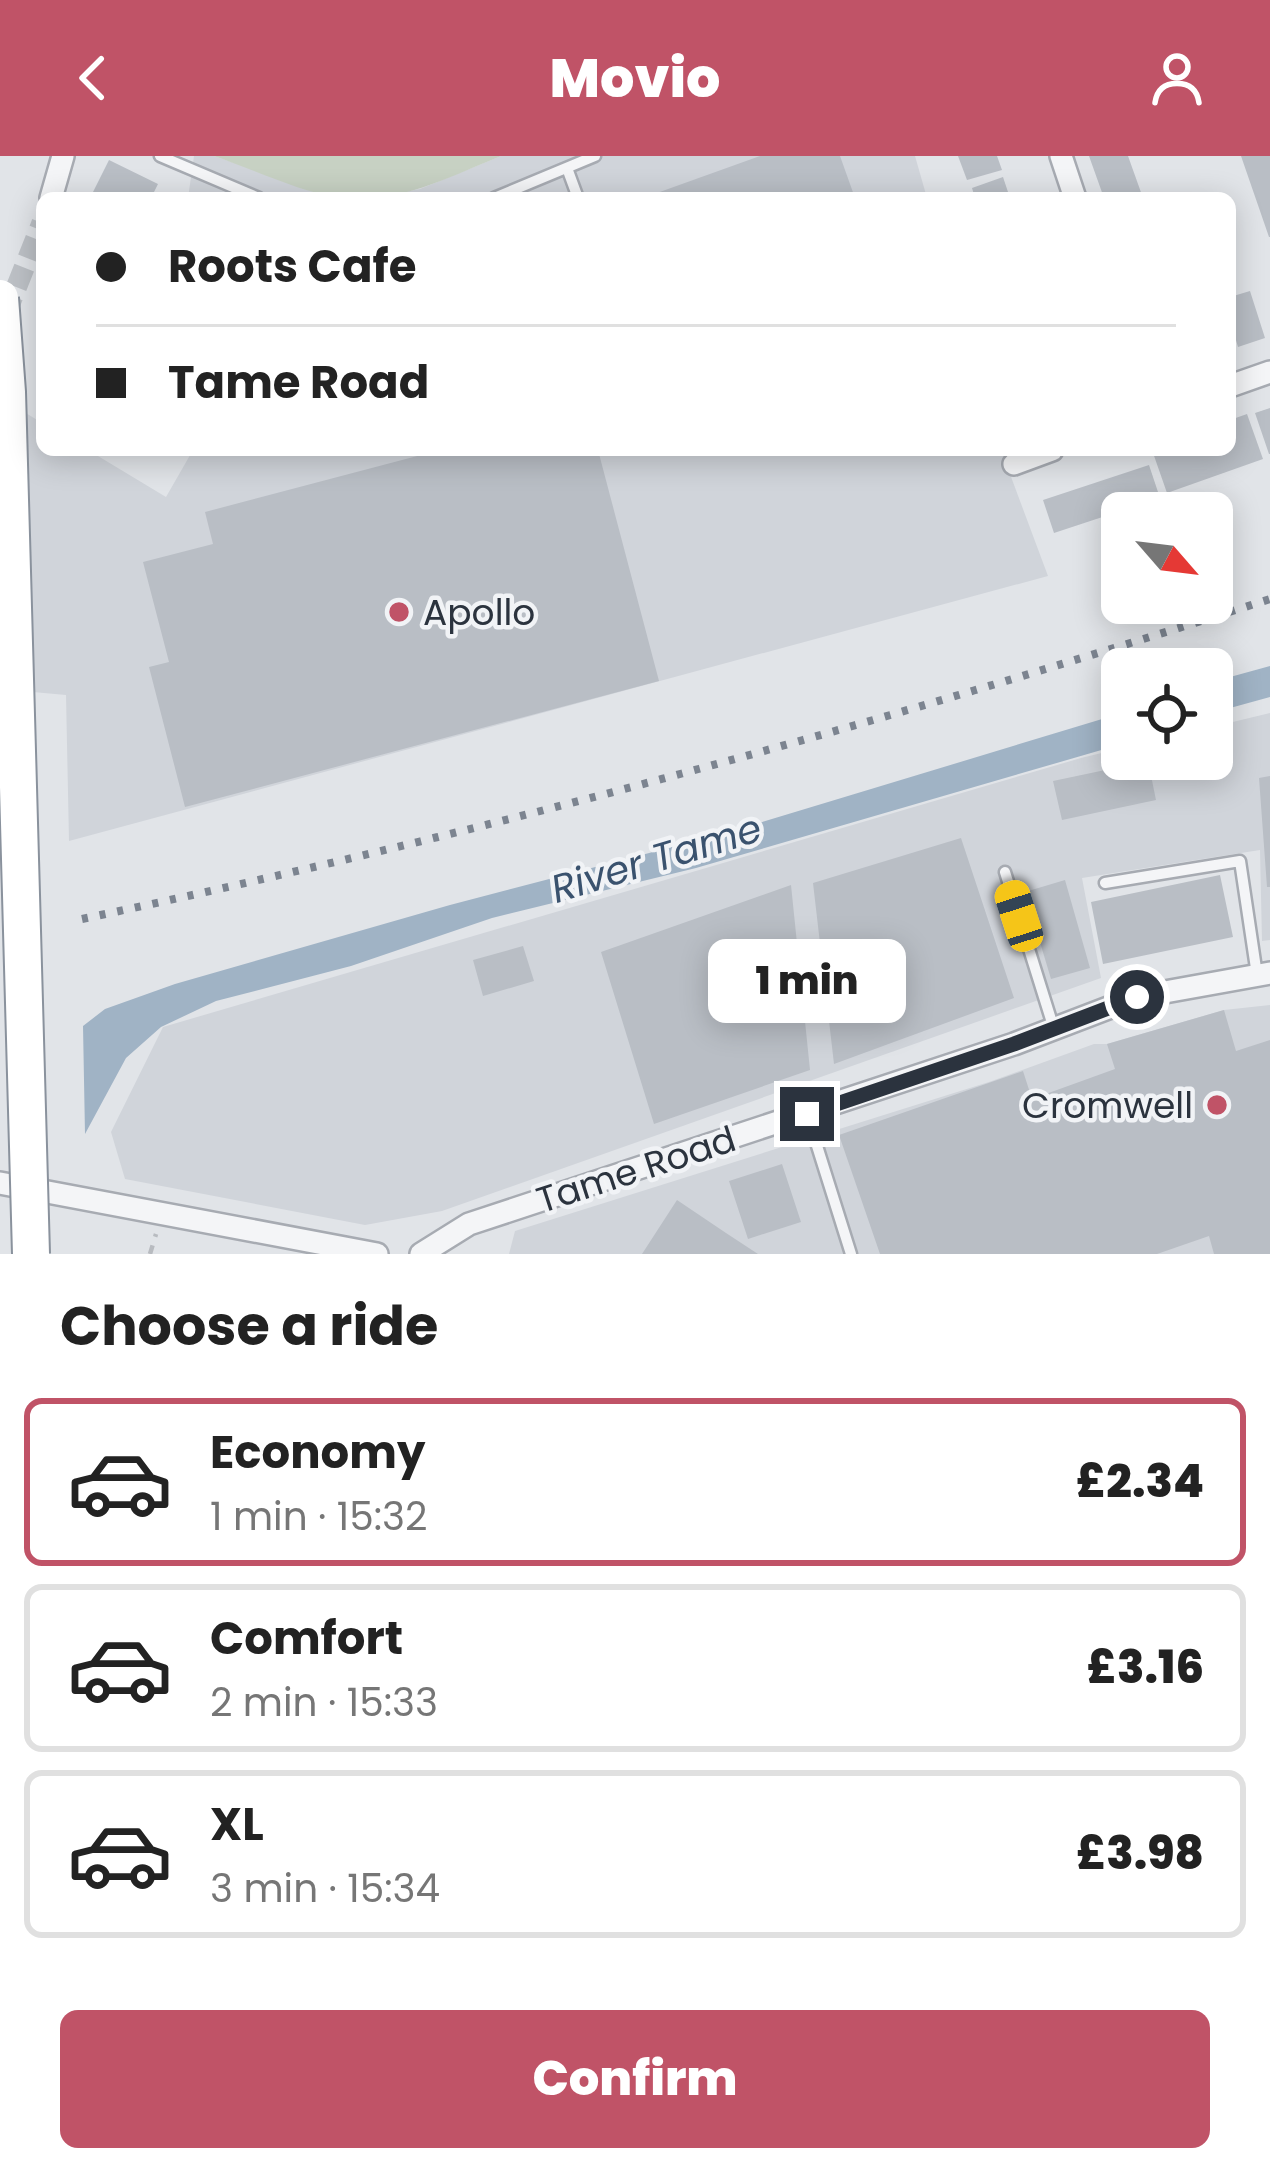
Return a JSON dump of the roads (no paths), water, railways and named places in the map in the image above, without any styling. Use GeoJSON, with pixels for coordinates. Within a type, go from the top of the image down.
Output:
{"type":"FeatureCollection","features":[{"type":"Feature","properties":{"kind":"highway"},"geometry":{"type":"LineString","coordinates":[[0,298],[7,392],[31,1254]]}},
{"type":"Feature","properties":{"kind":"street"},"geometry":{"type":"LineString","coordinates":[[53,192],[63,156]]}},
{"type":"Feature","properties":{"kind":"street"},"geometry":{"type":"LineString","coordinates":[[1061,156],[1073,192]]}},
{"type":"Feature","properties":{"kind":"street"},"geometry":{"type":"LineString","coordinates":[[1236,384],[1270,372]]}},
{"type":"Feature","properties":{"kind":"street"},"geometry":{"type":"LineString","coordinates":[[1014,464],[1036,456]]}},
{"type":"Feature","properties":{"kind":"street","name":"Tame Road"},"geometry":{"type":"LineString","coordinates":[[421,1254],[469,1224],[807,1114],[1137,997],[1263,974]]}},
{"type":"Feature","properties":{"kind":"street"},"geometry":{"type":"LineString","coordinates":[[0,1183],[377,1254]]}},
{"type":"Feature","properties":{"kind":"lane"},"geometry":{"type":"LineString","coordinates":[[160,156],[245,192]]}},
{"type":"Feature","properties":{"kind":"lane"},"geometry":{"type":"LineString","coordinates":[[509,192],[596,156]]}},
{"type":"Feature","properties":{"kind":"lane"},"geometry":{"type":"LineString","coordinates":[[567,168],[576,192]]}},
{"type":"Feature","properties":{"kind":"lane"},"geometry":{"type":"LineString","coordinates":[[1105,883],[1240,861],[1263,974]]}},
{"type":"Feature","properties":{"kind":"lane"},"geometry":{"type":"LineString","coordinates":[[1006,872],[1054,1028]]}},
{"type":"Feature","properties":{"kind":"lane"},"geometry":{"type":"LineString","coordinates":[[807,1114],[851,1254]]}},
{"type":"Feature","properties":{"kind":"water"},"geometry":{"type":"Polygon","coordinates":[[[1270,666],[1270,697],[1233,707],[1233,676],[1270,666]]]}},
{"type":"Feature","properties":{"kind":"water","name":"River Tame"},"geometry":{"type":"Polygon","coordinates":[[[1101,719],[1101,750],[696,868],[492,918],[351,966],[216,1001],[161,1027],[126,1058],[85,1134],[83,1026],[105,1009],[175,984],[450,905],[726,833],[1101,719]]]}},
{"type":"Feature","properties":{"kind":"tunnel"},"geometry":{"type":"LineString","coordinates":[[5,316],[36,238]]}},
{"type":"Feature","properties":{"kind":"railway"},"geometry":{"type":"LineString","coordinates":[[82,919],[382,851],[680,774],[976,690],[1270,599]]}},
{"type":"Feature","properties":{"kind":"place","name":"Apollo"},"geometry":{"type":"Point","coordinates":[399,612]}},
{"type":"Feature","properties":{"kind":"place","name":"Cromwell"},"geometry":{"type":"Point","coordinates":[1217,1105]}}]}
